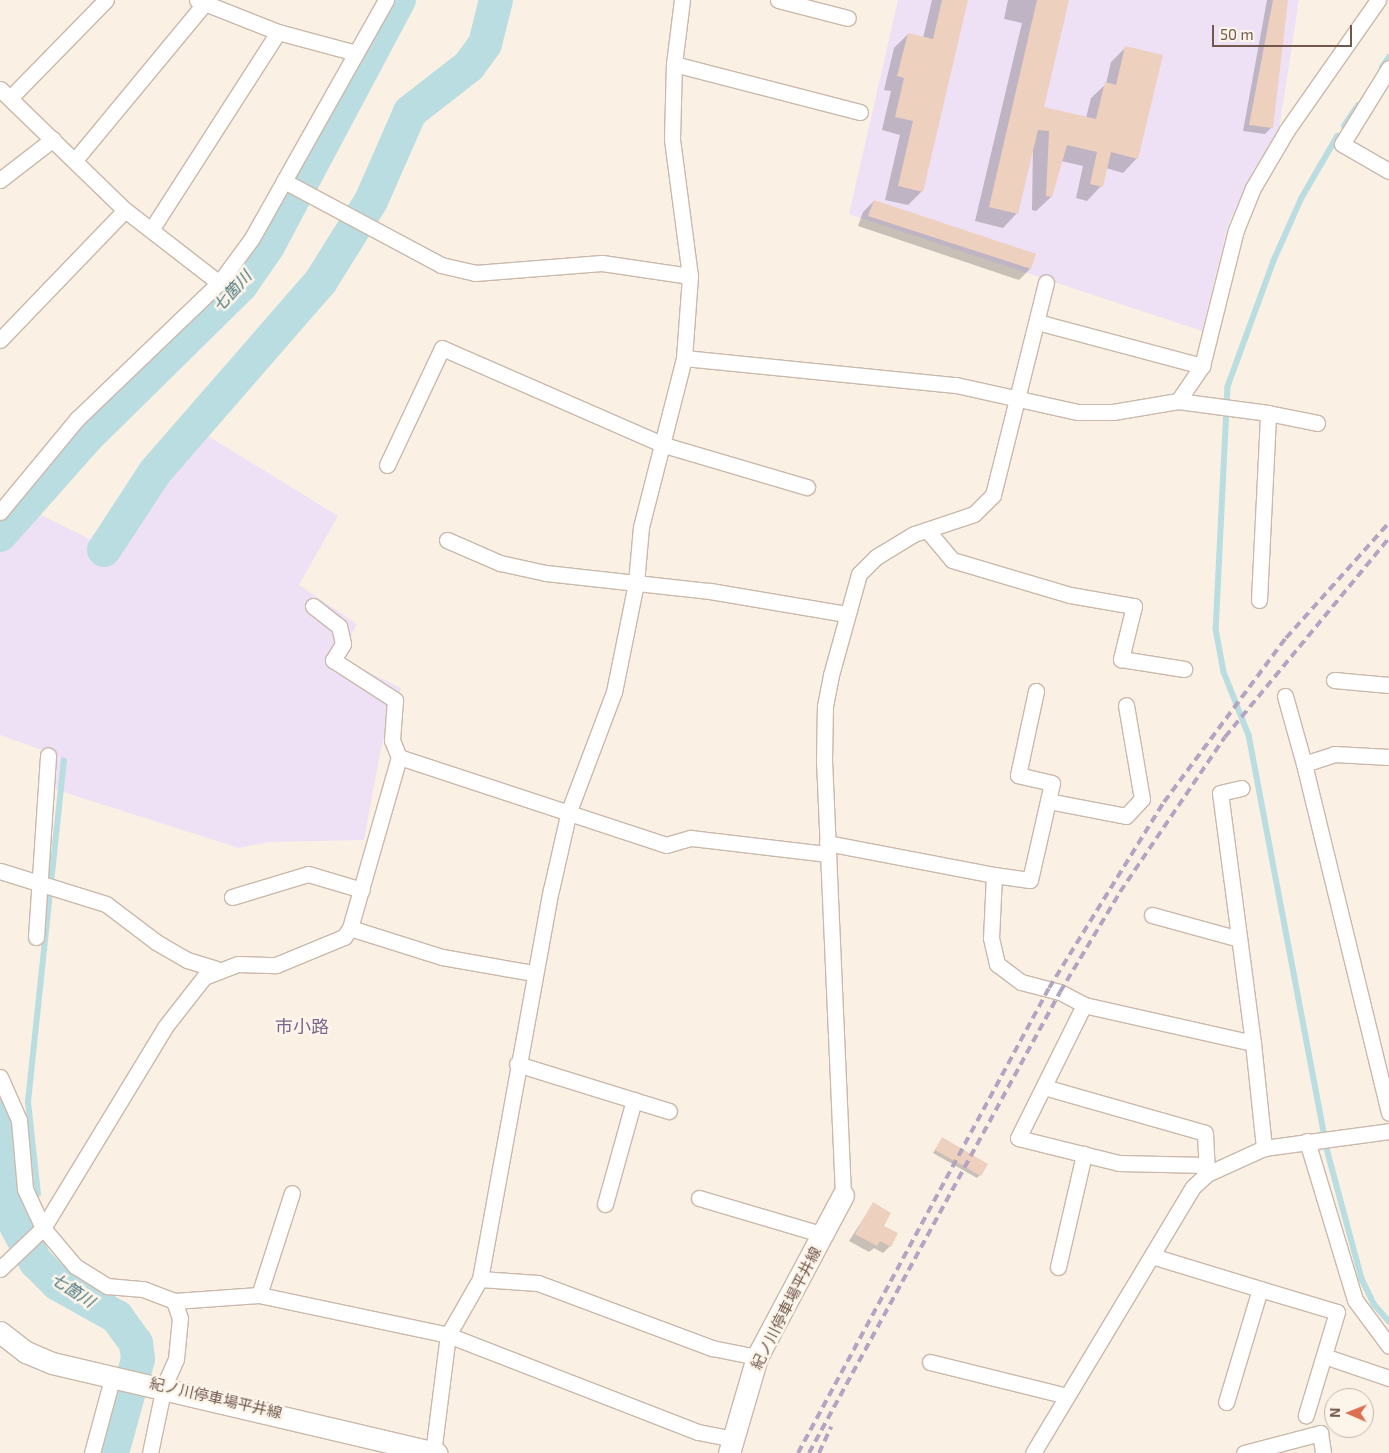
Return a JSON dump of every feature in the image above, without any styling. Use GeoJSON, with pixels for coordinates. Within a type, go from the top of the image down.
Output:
{"type":"FeatureCollection","features":[{"type":"Feature","properties":{"kind":"main road","name":"紀ノ川停車場平井線"},"geometry":{"type":"LineString","coordinates":[[731,1446],[757,1357],[824,1235],[843,1195]]}},
{"type":"Feature","properties":{"kind":"main road","name":"紀ノ川停車場平井線"},"geometry":{"type":"LineString","coordinates":[[0,1332],[26,1352],[52,1363],[158,1385],[434,1453]]}},
{"type":"Feature","properties":{"kind":"street"},"geometry":{"type":"LineString","coordinates":[[106,0],[5,94],[125,210],[219,283]]}},
{"type":"Feature","properties":{"kind":"street"},"geometry":{"type":"LineString","coordinates":[[0,512],[77,419],[219,283],[252,238],[286,182],[352,52],[386,0]]}},
{"type":"Feature","properties":{"kind":"street"},"geometry":{"type":"LineString","coordinates":[[434,1453],[448,1334],[480,1279],[533,973],[569,811],[614,692],[636,583],[641,527],[664,445],[684,358],[690,276],[672,138],[674,64],[682,0]]}},
{"type":"Feature","properties":{"kind":"street"},"geometry":{"type":"LineString","coordinates":[[778,0],[848,18]]}},
{"type":"Feature","properties":{"kind":"street"},"geometry":{"type":"LineString","coordinates":[[1178,401],[1202,366],[1236,230],[1253,188],[1287,130],[1378,0]]}},
{"type":"Feature","properties":{"kind":"street"},"geometry":{"type":"LineString","coordinates":[[75,160],[200,2],[278,32],[352,52]]}},
{"type":"Feature","properties":{"kind":"street"},"geometry":{"type":"LineString","coordinates":[[151,230],[278,32]]}},
{"type":"Feature","properties":{"kind":"street"},"geometry":{"type":"LineString","coordinates":[[674,64],[860,112]]}},
{"type":"Feature","properties":{"kind":"street"},"geometry":{"type":"LineString","coordinates":[[1389,68],[1342,144],[1389,170]]}},
{"type":"Feature","properties":{"kind":"street"},"geometry":{"type":"LineString","coordinates":[[0,180],[53,139]]}},
{"type":"Feature","properties":{"kind":"street"},"geometry":{"type":"LineString","coordinates":[[286,182],[441,264],[475,273],[602,263],[690,276]]}},
{"type":"Feature","properties":{"kind":"street"},"geometry":{"type":"LineString","coordinates":[[0,340],[125,210]]}},
{"type":"Feature","properties":{"kind":"street"},"geometry":{"type":"LineString","coordinates":[[843,1195],[827,849],[825,706],[846,614],[865,568],[876,557],[927,530],[974,514],[993,495],[1019,400],[1046,283]]}},
{"type":"Feature","properties":{"kind":"street"},"geometry":{"type":"LineString","coordinates":[[1037,322],[1202,366]]}},
{"type":"Feature","properties":{"kind":"street"},"geometry":{"type":"LineString","coordinates":[[387,465],[442,348],[664,445],[807,487]]}},
{"type":"Feature","properties":{"kind":"street"},"geometry":{"type":"LineString","coordinates":[[684,358],[956,385],[1078,412],[1113,412],[1178,401],[1227,405],[1317,423]]}},
{"type":"Feature","properties":{"kind":"street"},"geometry":{"type":"LineString","coordinates":[[1259,600],[1268,413]]}},
{"type":"Feature","properties":{"kind":"street"},"geometry":{"type":"LineString","coordinates":[[927,530],[952,560],[1070,595],[1134,606],[1121,659],[1184,669]]}},
{"type":"Feature","properties":{"kind":"street"},"geometry":{"type":"LineString","coordinates":[[447,540],[509,565],[592,582],[636,583],[846,614]]}},
{"type":"Feature","properties":{"kind":"street"},"geometry":{"type":"LineString","coordinates":[[0,871],[58,892],[106,904],[156,942],[187,960],[216,969],[276,965],[302,957],[344,937],[350,928],[362,890],[399,757],[392,740],[395,700],[333,660],[343,644],[339,626],[312,606]]}},
{"type":"Feature","properties":{"kind":"street"},"geometry":{"type":"LineString","coordinates":[[1334,680],[1389,685]]}},
{"type":"Feature","properties":{"kind":"street"},"geometry":{"type":"LineString","coordinates":[[399,757],[569,811],[666,845],[691,838],[827,849],[1030,880],[1052,783],[1018,775],[1036,691]]}},
{"type":"Feature","properties":{"kind":"street"},"geometry":{"type":"LineString","coordinates":[[1285,696],[1304,764],[1389,1113]]}},
{"type":"Feature","properties":{"kind":"street"},"geometry":{"type":"LineString","coordinates":[[1048,801],[1126,816],[1142,799],[1126,705]]}},
{"type":"Feature","properties":{"kind":"street"},"geometry":{"type":"LineString","coordinates":[[1304,764],[1334,754],[1389,757]]}},
{"type":"Feature","properties":{"kind":"street"},"geometry":{"type":"LineString","coordinates":[[36,937],[41,885],[48,755]]}},
{"type":"Feature","properties":{"kind":"street"},"geometry":{"type":"LineString","coordinates":[[1242,788],[1220,793],[1253,1043],[1264,1148]]}},
{"type":"Feature","properties":{"kind":"street"},"geometry":{"type":"LineString","coordinates":[[232,897],[308,874],[362,890]]}},
{"type":"Feature","properties":{"kind":"street"},"geometry":{"type":"LineString","coordinates":[[994,875],[991,938],[997,964],[1021,982],[1060,992],[1084,1005],[1253,1043]]}},
{"type":"Feature","properties":{"kind":"street"},"geometry":{"type":"LineString","coordinates":[[1152,915],[1240,939]]}},
{"type":"Feature","properties":{"kind":"street"},"geometry":{"type":"LineString","coordinates":[[350,928],[442,957],[533,973]]}},
{"type":"Feature","properties":{"kind":"street"},"geometry":{"type":"LineString","coordinates":[[5,1265],[41,1230],[165,1027],[204,977],[216,969]]}},
{"type":"Feature","properties":{"kind":"street"},"geometry":{"type":"LineString","coordinates":[[1084,1005],[1018,1138],[1119,1163],[1206,1169],[1264,1148],[1389,1132]]}},
{"type":"Feature","properties":{"kind":"street"},"geometry":{"type":"LineString","coordinates":[[517,1064],[669,1111]]}},
{"type":"Feature","properties":{"kind":"street"},"geometry":{"type":"LineString","coordinates":[[0,1077],[19,1120],[25,1189],[41,1230],[75,1266],[107,1286],[143,1290],[174,1301],[259,1295],[448,1334],[731,1446]]}},
{"type":"Feature","properties":{"kind":"street"},"geometry":{"type":"LineString","coordinates":[[1033,1453],[1193,1187],[1206,1169],[1205,1133],[1044,1088]]}},
{"type":"Feature","properties":{"kind":"street"},"geometry":{"type":"LineString","coordinates":[[605,1204],[634,1100]]}},
{"type":"Feature","properties":{"kind":"street"},"geometry":{"type":"LineString","coordinates":[[1311,1141],[1355,1300],[1389,1346]]}},
{"type":"Feature","properties":{"kind":"street"},"geometry":{"type":"LineString","coordinates":[[1058,1267],[1084,1154]]}},
{"type":"Feature","properties":{"kind":"street"},"geometry":{"type":"LineString","coordinates":[[259,1295],[292,1193]]}},
{"type":"Feature","properties":{"kind":"street"},"geometry":{"type":"LineString","coordinates":[[699,1198],[824,1235]]}},
{"type":"Feature","properties":{"kind":"street"},"geometry":{"type":"LineString","coordinates":[[1152,1256],[1337,1312],[1306,1414]]}},
{"type":"Feature","properties":{"kind":"street"},"geometry":{"type":"LineString","coordinates":[[480,1279],[538,1284],[712,1348],[757,1357]]}},
{"type":"Feature","properties":{"kind":"street"},"geometry":{"type":"LineString","coordinates":[[1226,1402],[1260,1289]]}},
{"type":"Feature","properties":{"kind":"street"},"geometry":{"type":"LineString","coordinates":[[150,1453],[158,1385],[176,1359],[180,1318],[174,1301]]}},
{"type":"Feature","properties":{"kind":"street"},"geometry":{"type":"LineString","coordinates":[[1324,1356],[1389,1378]]}},
{"type":"Feature","properties":{"kind":"street"},"geometry":{"type":"LineString","coordinates":[[930,1362],[1067,1396]]}},
{"type":"Feature","properties":{"kind":"street"},"geometry":{"type":"LineString","coordinates":[[92,1453],[117,1376]]}},
{"type":"Feature","properties":{"kind":"street"},"geometry":{"type":"LineString","coordinates":[[1249,1452],[1320,1433],[1323,1453]]}},
{"type":"Feature","properties":{"kind":"shaded area"},"geometry":{"type":"Polygon","coordinates":[[[898,0],[1299,0],[1279,130],[1252,173],[1228,225],[1202,331],[849,214],[898,0]]]}},
{"type":"Feature","properties":{"kind":"shaded area"},"geometry":{"type":"Polygon","coordinates":[[[203,433],[338,516],[299,585],[357,624],[340,658],[401,688],[381,748],[364,840],[269,842],[239,848],[54,789],[56,755],[0,735],[0,551],[37,513],[116,552],[203,433]]]}},
{"type":"Feature","properties":{"kind":"building"},"geometry":{"type":"Polygon","coordinates":[[[942,0],[968,0],[923,192],[898,186],[913,121],[895,117],[904,78],[897,76],[908,33],[933,39],[942,0]]]}},
{"type":"Feature","properties":{"kind":"building"},"geometry":{"type":"Polygon","coordinates":[[[1037,0],[1069,0],[1044,107],[1096,119],[1105,82],[1116,85],[1125,46],[1163,55],[1138,159],[1111,152],[1103,187],[1090,184],[1097,152],[1067,145],[1052,197],[1046,196],[1049,131],[1038,130],[1018,214],[989,207],[1037,0]]]}},
{"type":"Feature","properties":{"kind":"building"},"geometry":{"type":"Polygon","coordinates":[[[1273,0],[1288,0],[1273,128],[1249,125],[1273,0]]]}},
{"type":"Feature","properties":{"kind":"building"},"geometry":{"type":"Polygon","coordinates":[[[874,200],[1036,254],[1031,269],[868,216],[874,200]]]}},
{"type":"Feature","properties":{"kind":"building"},"geometry":{"type":"Polygon","coordinates":[[[942,1137],[988,1164],[981,1176],[935,1150],[942,1137]]]}},
{"type":"Feature","properties":{"kind":"building"},"geometry":{"type":"Polygon","coordinates":[[[873,1202],[891,1213],[884,1226],[898,1233],[891,1247],[880,1241],[877,1246],[855,1234],[873,1202]]]}},
{"type":"Feature","properties":{"kind":"waterway","name":"七箇川"},"geometry":{"type":"LineString","coordinates":[[0,535],[87,437],[241,285],[268,246],[399,0]]}},
{"type":"Feature","properties":{"kind":"waterway"},"geometry":{"type":"LineString","coordinates":[[104,550],[155,472],[321,281],[371,201],[410,112],[469,66],[485,44],[496,0]]}},
{"type":"Feature","properties":{"kind":"waterway"},"geometry":{"type":"LineString","coordinates":[[1382,67],[1389,57]]}},
{"type":"Feature","properties":{"kind":"waterway"},"geometry":{"type":"LineString","coordinates":[[1344,126],[1358,105]]}},
{"type":"Feature","properties":{"kind":"waterway"},"geometry":{"type":"LineString","coordinates":[[1338,136],[1302,198],[1274,261],[1228,387],[1216,629],[1224,672],[1249,735],[1327,1149],[1362,1279],[1374,1304],[1389,1321]]}},
{"type":"Feature","properties":{"kind":"waterway"},"geometry":{"type":"LineString","coordinates":[[38,1194],[28,1102],[64,761]]}},
{"type":"Feature","properties":{"kind":"waterway","name":"七箇川"},"geometry":{"type":"LineString","coordinates":[[0,1116],[8,1198],[17,1227],[36,1262],[58,1284],[117,1317],[136,1343],[138,1359],[112,1453]]}},
{"type":"Feature","properties":{"kind":"waterway"},"geometry":{"type":"LineString","coordinates":[[17,1227],[28,1216]]}},
{"type":"Feature","properties":{"kind":"railway"},"geometry":{"type":"LineString","coordinates":[[798,1453],[1049,988],[1164,802],[1286,638],[1389,523]]}},
{"type":"Feature","properties":{"kind":"railway"},"geometry":{"type":"LineString","coordinates":[[809,1453],[1060,992],[1120,892],[1225,737],[1389,538]]}},
{"type":"Feature","properties":{"kind":"railway"},"geometry":{"type":"LineString","coordinates":[[819,1453],[831,1427]]}},
{"type":"Feature","properties":{"kind":"district","name":"市小路"},"geometry":{"type":"Point","coordinates":[302,1026]}}]}
